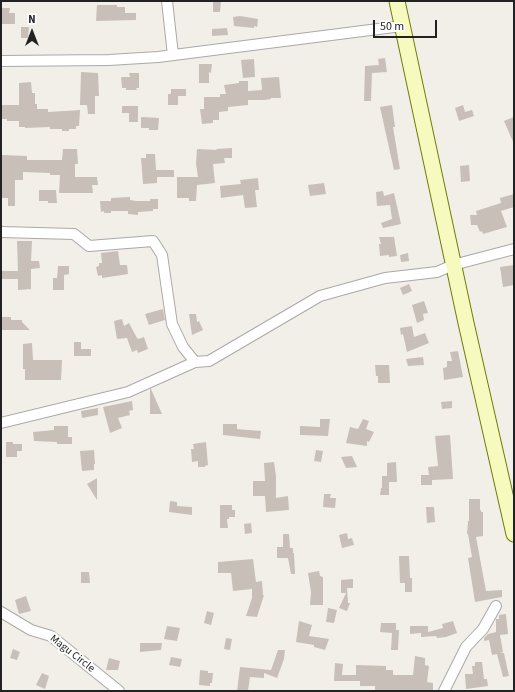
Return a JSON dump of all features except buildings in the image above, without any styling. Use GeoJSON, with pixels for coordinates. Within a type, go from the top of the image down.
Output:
{"type":"FeatureCollection","features":[{"type":"Feature","properties":{"kind":"main road"},"geometry":{"type":"LineString","coordinates":[[397,1],[453,265],[514,534]]}},
{"type":"Feature","properties":{"kind":"street"},"geometry":{"type":"LineString","coordinates":[[166,1],[173,55]]}},
{"type":"Feature","properties":{"kind":"street"},"geometry":{"type":"LineString","coordinates":[[1,61],[108,60],[173,55],[402,26]]}},
{"type":"Feature","properties":{"kind":"street"},"geometry":{"type":"LineString","coordinates":[[1,232],[74,234],[89,246],[153,241],[162,255],[172,324],[183,347],[195,362]]}},
{"type":"Feature","properties":{"kind":"street"},"geometry":{"type":"LineString","coordinates":[[1,423],[128,392],[195,362],[209,361],[320,296],[384,278],[437,272],[453,265],[514,249]]}},
{"type":"Feature","properties":{"kind":"street"},"geometry":{"type":"LineString","coordinates":[[444,691],[466,647],[482,629],[496,606]]}},
{"type":"Feature","properties":{"kind":"street","name":"Magu Circle"},"geometry":{"type":"LineString","coordinates":[[1,612],[31,630],[51,636],[119,691]]}}]}
